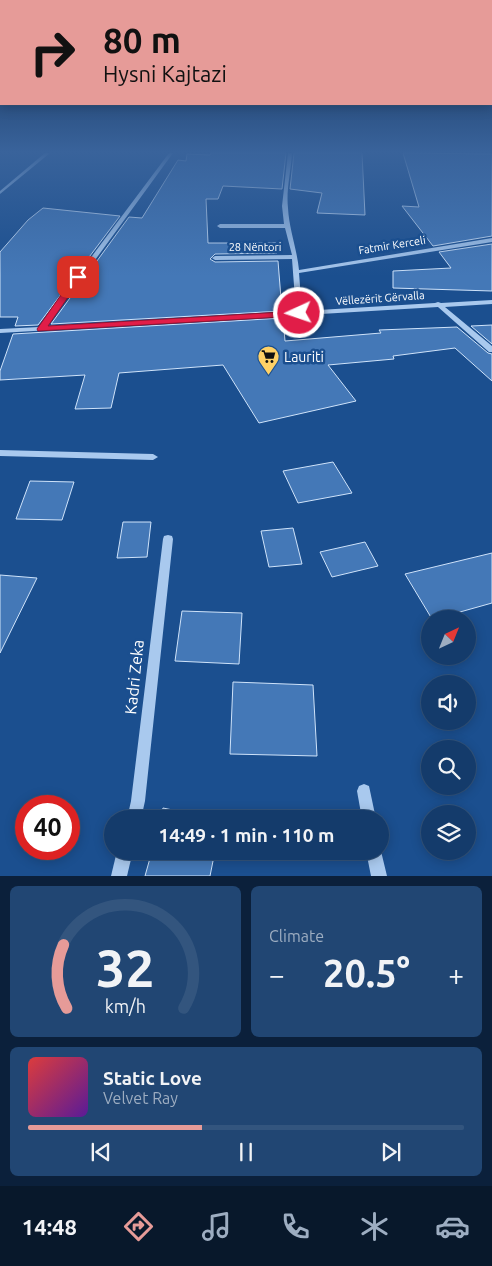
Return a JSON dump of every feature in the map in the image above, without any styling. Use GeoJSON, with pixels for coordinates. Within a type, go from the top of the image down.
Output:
{"type":"FeatureCollection","features":[{"type":"Feature","properties":{"kind":"street"},"geometry":{"type":"LineString","coordinates":[[41,329],[78,277],[142,194]]}},
{"type":"Feature","properties":{"kind":"street","name":"28 Nëntori"},"geometry":{"type":"LineString","coordinates":[[286,194],[287,226],[295,257],[299,313]]}},
{"type":"Feature","properties":{"kind":"street","name":"28 Nëntori"},"geometry":{"type":"LineString","coordinates":[[220,226],[287,226]]}},
{"type":"Feature","properties":{"kind":"street","name":"Fatmir Kerceli"},"geometry":{"type":"LineString","coordinates":[[296,272],[492,240]]}},
{"type":"Feature","properties":{"kind":"street","name":"28 Nëntori"},"geometry":{"type":"LineString","coordinates":[[215,258],[295,257]]}},
{"type":"Feature","properties":{"kind":"street","name":"Vëllezërit Gërvalla"},"geometry":{"type":"LineString","coordinates":[[0,331],[492,302]]}},
{"type":"Feature","properties":{"kind":"street"},"geometry":{"type":"LineString","coordinates":[[438,304],[492,350]]}},
{"type":"Feature","properties":{"kind":"street"},"geometry":{"type":"LineString","coordinates":[[0,453],[154,457]]}},
{"type":"Feature","properties":{"kind":"street","name":"Kadri Zeka"},"geometry":{"type":"LineString","coordinates":[[136,810],[168,538]]}},
{"type":"Feature","properties":{"kind":"street"},"geometry":{"type":"LineString","coordinates":[[364,791],[367,810]]}},
{"type":"Feature","properties":{"kind":"street"},"geometry":{"type":"LineString","coordinates":[[119,876],[123,860]]}},
{"type":"Feature","properties":{"kind":"street"},"geometry":{"type":"LineString","coordinates":[[376,860],[379,876]]}},
{"type":"Feature","properties":{"kind":"building"},"geometry":{"type":"Polygon","coordinates":[[[157,194],[220,194],[218,199],[206,199],[208,243],[276,243],[277,253],[215,254],[210,259],[215,262],[278,261],[282,311],[51,324],[129,217],[142,218],[157,194]]]}},
{"type":"Feature","properties":{"kind":"building"},"geometry":{"type":"Polygon","coordinates":[[[322,194],[364,194],[365,215],[317,213],[322,194]]]}},
{"type":"Feature","properties":{"kind":"building"},"geometry":{"type":"Polygon","coordinates":[[[415,194],[492,194],[492,236],[433,246],[402,206],[419,207],[415,194]]]}},
{"type":"Feature","properties":{"kind":"building"},"geometry":{"type":"Polygon","coordinates":[[[43,208],[120,216],[38,325],[15,326],[18,317],[0,317],[0,252],[28,220],[43,208]]]}},
{"type":"Feature","properties":{"kind":"building"},"geometry":{"type":"Polygon","coordinates":[[[492,244],[492,291],[393,288],[393,271],[451,268],[439,252],[492,244]]]}},
{"type":"Feature","properties":{"kind":"building"},"geometry":{"type":"Polygon","coordinates":[[[283,318],[285,341],[381,333],[379,330],[457,327],[488,353],[492,354],[492,381],[455,348],[393,356],[394,359],[328,365],[356,401],[259,423],[223,365],[119,373],[111,408],[75,409],[85,375],[0,380],[0,371],[13,334],[283,318]]]}},
{"type":"Feature","properties":{"kind":"building"},"geometry":{"type":"Polygon","coordinates":[[[492,325],[492,344],[471,326],[492,325]]]}},
{"type":"Feature","properties":{"kind":"building"},"geometry":{"type":"Polygon","coordinates":[[[333,462],[352,493],[298,503],[283,471],[333,462]]]}},
{"type":"Feature","properties":{"kind":"building"},"geometry":{"type":"Polygon","coordinates":[[[30,481],[74,482],[62,520],[16,519],[30,481]]]}},
{"type":"Feature","properties":{"kind":"building"},"geometry":{"type":"Polygon","coordinates":[[[123,522],[151,522],[147,557],[117,558],[123,522]]]}},
{"type":"Feature","properties":{"kind":"building"},"geometry":{"type":"Polygon","coordinates":[[[293,528],[302,564],[269,567],[261,531],[293,528]]]}},
{"type":"Feature","properties":{"kind":"building"},"geometry":{"type":"Polygon","coordinates":[[[365,542],[378,566],[332,577],[320,552],[365,542]]]}},
{"type":"Feature","properties":{"kind":"building"},"geometry":{"type":"Polygon","coordinates":[[[492,553],[492,603],[467,610],[427,610],[405,574],[492,553]]]}},
{"type":"Feature","properties":{"kind":"building"},"geometry":{"type":"Polygon","coordinates":[[[0,575],[37,578],[0,653],[0,575]]]}},
{"type":"Feature","properties":{"kind":"building"},"geometry":{"type":"Polygon","coordinates":[[[182,611],[242,613],[239,664],[175,661],[182,611]]]}},
{"type":"Feature","properties":{"kind":"building"},"geometry":{"type":"Polygon","coordinates":[[[233,682],[313,685],[317,756],[230,754],[233,682]]]}},
{"type":"Feature","properties":{"kind":"building"},"geometry":{"type":"Polygon","coordinates":[[[149,860],[213,860],[210,876],[145,876],[149,860]]]}},
{"type":"Feature","properties":{"kind":"place","name":"Lauriti"},"geometry":{"type":"Point","coordinates":[268,376]}},
{"type":"Feature","properties":{"kind":"route"},"geometry":{"type":"LineString","coordinates":[[78,277],[41,329],[299,313]]}}]}
